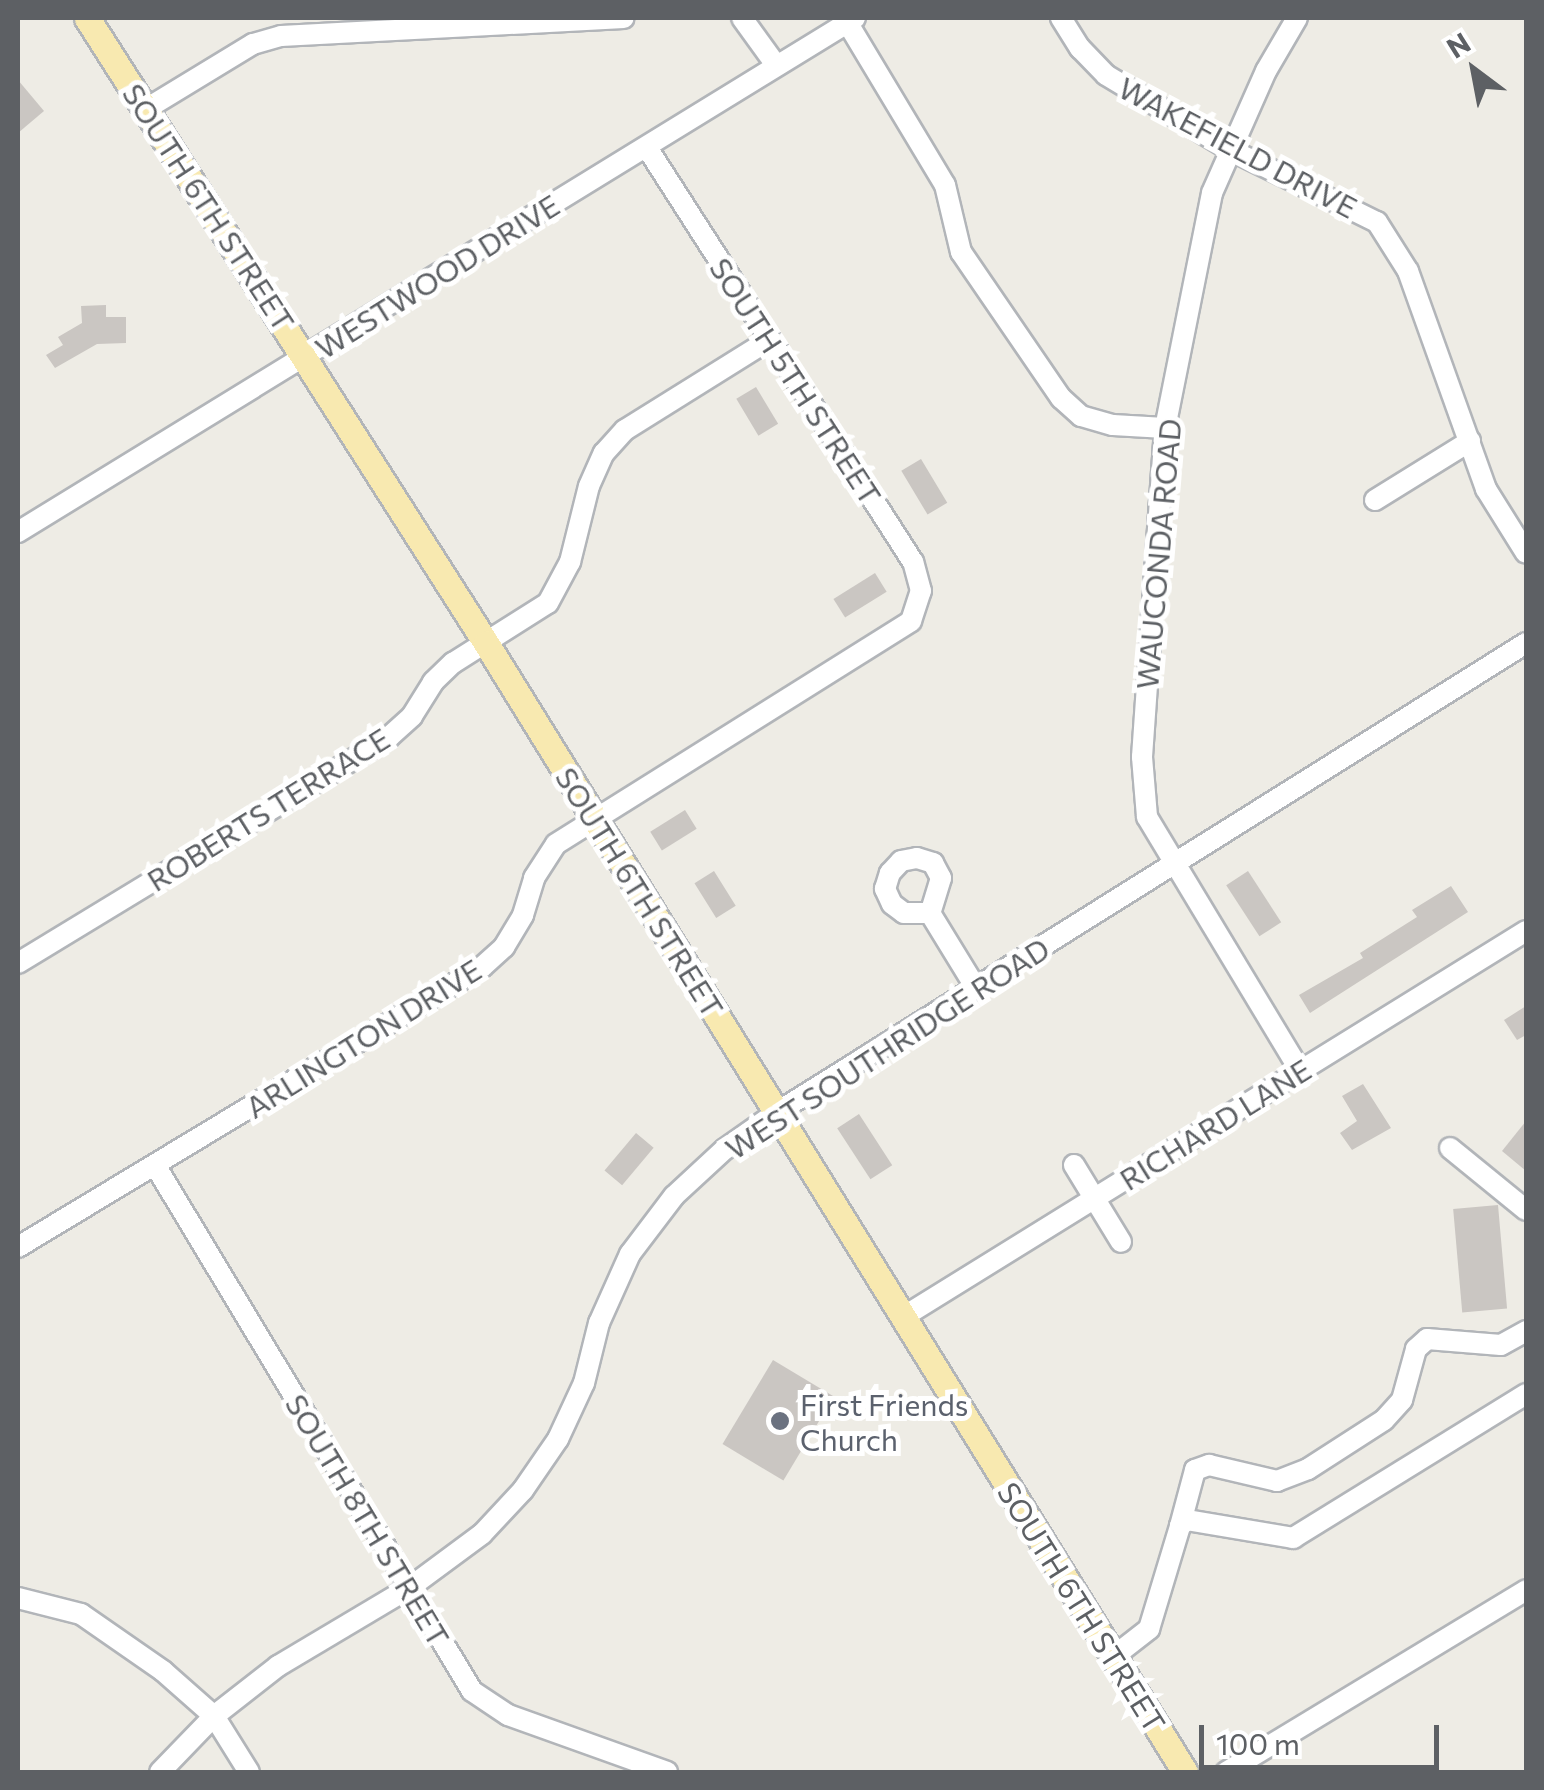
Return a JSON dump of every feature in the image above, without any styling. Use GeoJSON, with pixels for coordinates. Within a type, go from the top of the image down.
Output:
{"type":"FeatureCollection","features":[{"type":"Feature","properties":{"kind":"main road","name":"SOUTH 6TH STREET"},"geometry":{"type":"LineString","coordinates":[[86,18],[486,642],[1184,1772]]}},
{"type":"Feature","properties":{"kind":"street"},"geometry":{"type":"LineString","coordinates":[[146,109],[253,44],[281,36],[624,18]]}},
{"type":"Feature","properties":{"kind":"street"},"geometry":{"type":"LineString","coordinates":[[742,18],[776,65]]}},
{"type":"Feature","properties":{"kind":"street","name":"WAKEFIELD DRIVE"},"geometry":{"type":"LineString","coordinates":[[1062,18],[1080,48],[1106,75],[1230,149],[1377,222],[1408,272],[1486,489],[1526,553]]}},
{"type":"Feature","properties":{"kind":"street","name":"WAUCONDA ROAD"},"geometry":{"type":"LineString","coordinates":[[1297,18],[1230,149],[1212,193],[1165,428],[1142,757],[1146,817],[1300,1071]]}},
{"type":"Feature","properties":{"kind":"street"},"geometry":{"type":"LineString","coordinates":[[851,20],[945,185],[961,252],[1061,398],[1081,416],[1113,424],[1165,428]]}},
{"type":"Feature","properties":{"kind":"street","name":"WESTWOOD DRIVE"},"geometry":{"type":"LineString","coordinates":[[18,532],[851,20]]}},
{"type":"Feature","properties":{"kind":"street","name":"SOUTH 5TH STREET"},"geometry":{"type":"LineString","coordinates":[[647,147],[912,562],[921,591],[911,620]]}},
{"type":"Feature","properties":{"kind":"street","name":"ROBERTS TERRACE"},"geometry":{"type":"LineString","coordinates":[[18,962],[389,737],[412,716],[433,682],[453,663],[548,603],[570,562],[589,486],[604,454],[626,430],[769,340]]}},
{"type":"Feature","properties":{"kind":"street"},"geometry":{"type":"LineString","coordinates":[[1375,500],[1470,441]]}},
{"type":"Feature","properties":{"kind":"street","name":"ARLINGTON DRIVE"},"geometry":{"type":"LineString","coordinates":[[18,1247],[482,967],[514,931],[534,878],[556,844],[911,620]]}},
{"type":"Feature","properties":{"kind":"street","name":"WEST SOUTHRIDGE ROAD"},"geometry":{"type":"LineString","coordinates":[[160,1772],[214,1716],[278,1666],[408,1588],[482,1534],[524,1490],[565,1425],[584,1383],[599,1323],[630,1254],[674,1196],[725,1149],[776,1112],[1526,643]]}},
{"type":"Feature","properties":{"kind":"street"},"geometry":{"type":"LineString","coordinates":[[930,913],[976,988]]}},
{"type":"Feature","properties":{"kind":"street","name":"RICHARD LANE"},"geometry":{"type":"LineString","coordinates":[[904,1318],[1526,931]]}},
{"type":"Feature","properties":{"kind":"street"},"geometry":{"type":"LineString","coordinates":[[1450,1148],[1526,1210]]}},
{"type":"Feature","properties":{"kind":"street","name":"SOUTH 8TH STREET"},"geometry":{"type":"LineString","coordinates":[[155,1165],[472,1691],[487,1706],[667,1772]]}},
{"type":"Feature","properties":{"kind":"street"},"geometry":{"type":"LineString","coordinates":[[1074,1165],[1121,1242]]}},
{"type":"Feature","properties":{"kind":"street"},"geometry":{"type":"LineString","coordinates":[[1114,1657],[1149,1629],[1195,1470],[1209,1465],[1277,1481],[1308,1469],[1384,1420],[1402,1400],[1416,1349],[1427,1339],[1501,1345],[1526,1331]]}},
{"type":"Feature","properties":{"kind":"street"},"geometry":{"type":"LineString","coordinates":[[1180,1526],[1188,1520],[1293,1538],[1526,1394]]}},
{"type":"Feature","properties":{"kind":"street"},"geometry":{"type":"LineString","coordinates":[[1226,1772],[1526,1590]]}},
{"type":"Feature","properties":{"kind":"street"},"geometry":{"type":"LineString","coordinates":[[18,1598],[52,1603],[98,1624],[214,1716],[249,1772]]}},
{"type":"Feature","properties":{"kind":"building"},"geometry":{"type":"Polygon","coordinates":[[[18,80],[44,111],[18,133],[18,80]]]}},
{"type":"Feature","properties":{"kind":"building"},"geometry":{"type":"Polygon","coordinates":[[[106,305],[106,317],[126,317],[126,343],[97,344],[55,368],[46,355],[63,345],[58,337],[82,323],[81,306],[106,305]]]}},
{"type":"Feature","properties":{"kind":"building"},"geometry":{"type":"Polygon","coordinates":[[[756,387],[778,424],[758,436],[736,399],[756,387]]]}},
{"type":"Feature","properties":{"kind":"building"},"geometry":{"type":"Polygon","coordinates":[[[921,459],[947,503],[928,515],[901,471],[921,459]]]}},
{"type":"Feature","properties":{"kind":"building"},"geometry":{"type":"Polygon","coordinates":[[[875,573],[887,592],[845,618],[833,599],[875,573]]]}},
{"type":"Feature","properties":{"kind":"building"},"geometry":{"type":"Polygon","coordinates":[[[685,810],[697,829],[662,850],[650,832],[685,810]]]}},
{"type":"Feature","properties":{"kind":"building"},"geometry":{"type":"Polygon","coordinates":[[[714,871],[736,906],[716,918],[694,883],[714,871]]]}},
{"type":"Feature","properties":{"kind":"building"},"geometry":{"type":"Polygon","coordinates":[[[1248,871],[1281,922],[1259,936],[1226,885],[1248,871]]]}},
{"type":"Feature","properties":{"kind":"building"},"geometry":{"type":"Polygon","coordinates":[[[1451,886],[1468,912],[1310,1013],[1299,995],[1363,958],[1360,953],[1417,917],[1412,910],[1451,886]]]}},
{"type":"Feature","properties":{"kind":"building"},"geometry":{"type":"Polygon","coordinates":[[[1526,1006],[1526,1035],[1517,1040],[1504,1020],[1526,1006]]]}},
{"type":"Feature","properties":{"kind":"building"},"geometry":{"type":"Polygon","coordinates":[[[1363,1084],[1391,1128],[1352,1150],[1340,1133],[1357,1121],[1342,1096],[1363,1084]]]}},
{"type":"Feature","properties":{"kind":"building"},"geometry":{"type":"Polygon","coordinates":[[[859,1114],[892,1165],[870,1179],[837,1128],[859,1114]]]}},
{"type":"Feature","properties":{"kind":"building"},"geometry":{"type":"Polygon","coordinates":[[[1526,1121],[1526,1171],[1502,1151],[1526,1121]]]}},
{"type":"Feature","properties":{"kind":"building"},"geometry":{"type":"Polygon","coordinates":[[[636,1133],[654,1148],[622,1185],[605,1171],[636,1133]]]}},
{"type":"Feature","properties":{"kind":"building"},"geometry":{"type":"Polygon","coordinates":[[[1498,1205],[1507,1309],[1462,1313],[1453,1209],[1498,1205]]]}},
{"type":"Feature","properties":{"kind":"building","name":"First Friends Church"},"geometry":{"type":"Polygon","coordinates":[[[773,1360],[834,1397],[783,1481],[723,1444],[773,1360]]]}},
{"type":"Feature","properties":{"kind":"place","name":"First Friends Church"},"geometry":{"type":"Point","coordinates":[780,1421]}}]}
